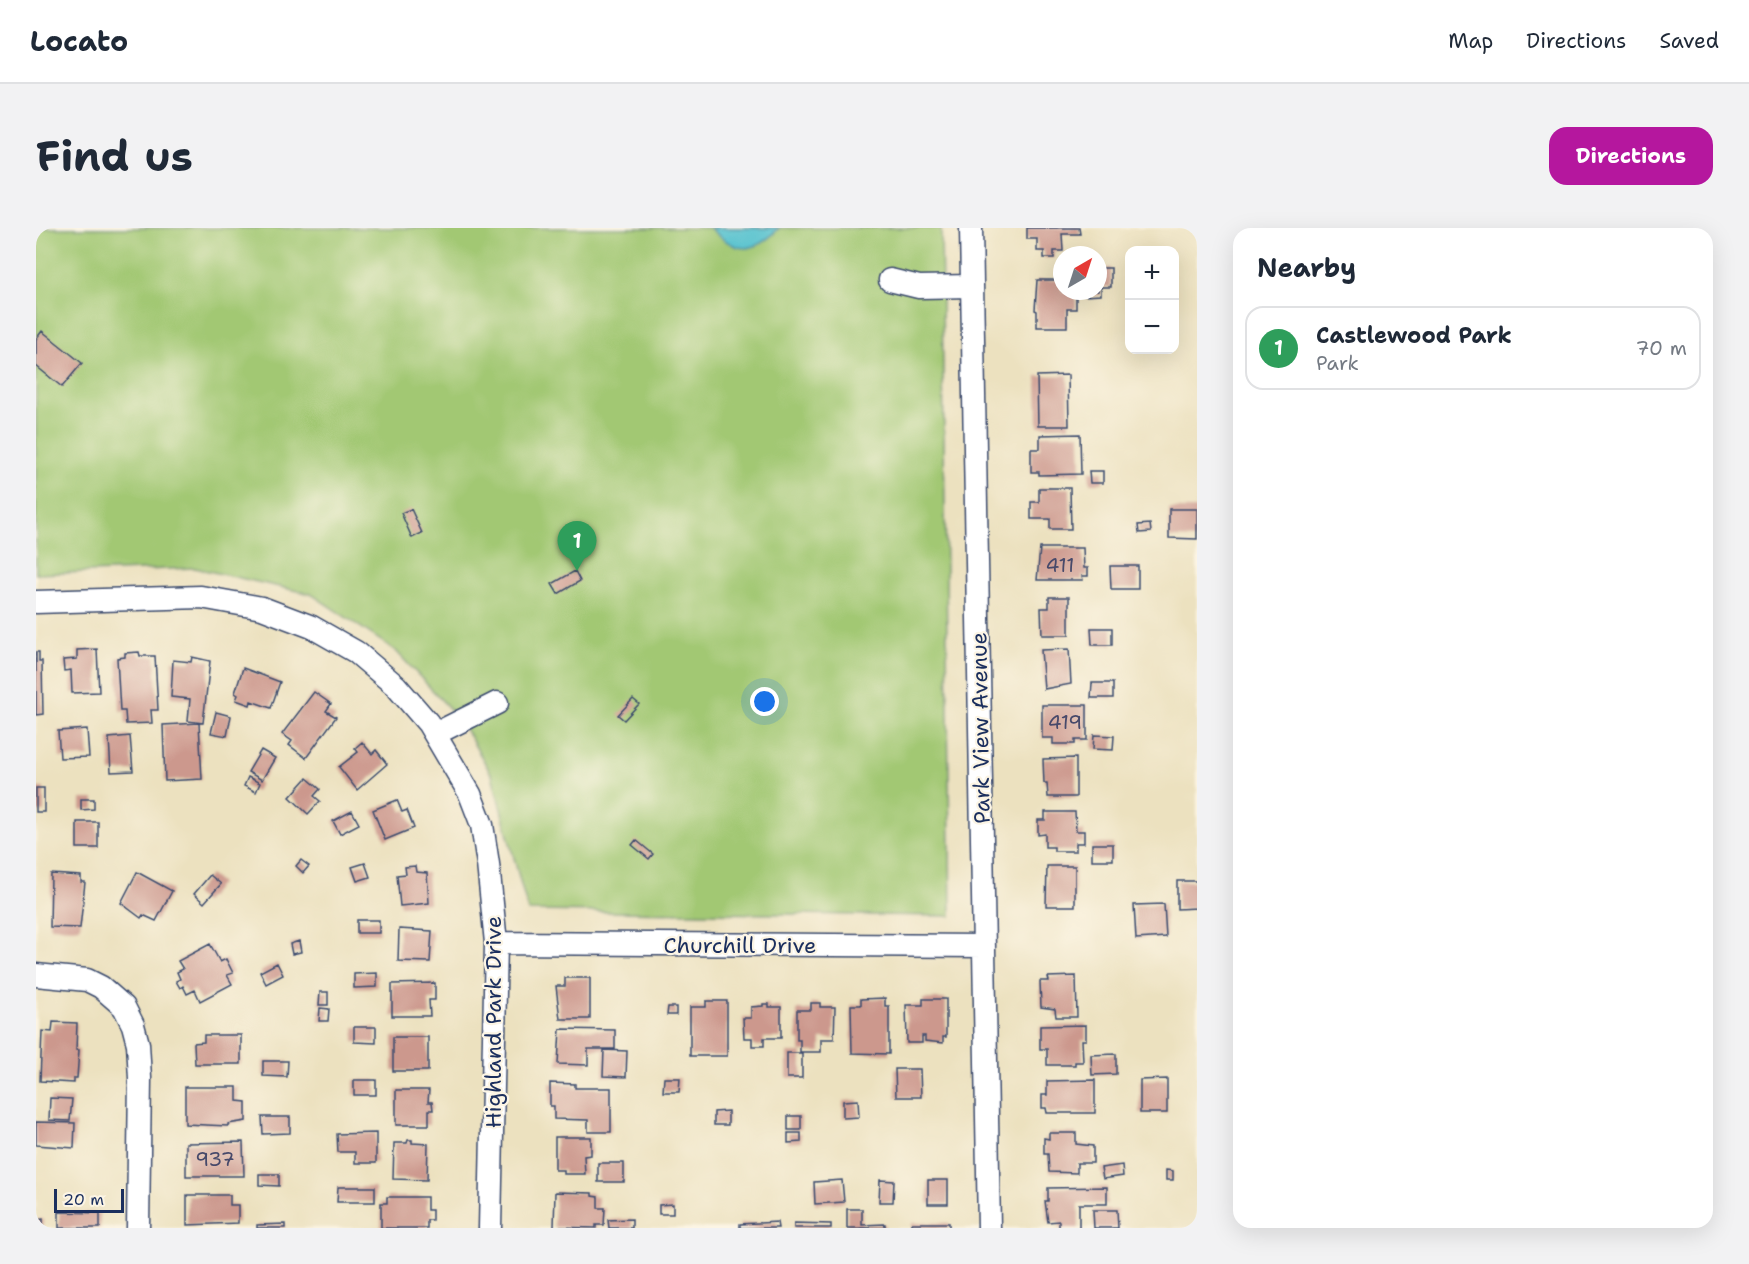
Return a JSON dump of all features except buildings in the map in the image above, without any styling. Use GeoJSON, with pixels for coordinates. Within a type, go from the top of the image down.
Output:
{"type":"FeatureCollection","features":[{"type":"Feature","properties":{"kind":"street","name":"Park View Avenue"},"geometry":{"type":"LineString","coordinates":[[970,228],[989,1228]]}},
{"type":"Feature","properties":{"kind":"street"},"geometry":{"type":"LineString","coordinates":[[890,280],[919,287],[972,286]]}},
{"type":"Feature","properties":{"kind":"street","name":"Highland Park Drive"},"geometry":{"type":"LineString","coordinates":[[36,602],[201,597],[262,608],[312,627],[356,652],[396,686],[435,734],[470,794],[482,825],[496,943],[490,1228]]}},
{"type":"Feature","properties":{"kind":"street"},"geometry":{"type":"LineString","coordinates":[[435,734],[497,704]]}},
{"type":"Feature","properties":{"kind":"street","name":"Churchill Drive"},"geometry":{"type":"LineString","coordinates":[[496,943],[984,946]]}},
{"type":"Feature","properties":{"kind":"street"},"geometry":{"type":"LineString","coordinates":[[36,975],[87,980],[101,987],[124,1008],[133,1025],[138,1044],[140,1078],[138,1228]]}},
{"type":"Feature","properties":{"kind":"green space"},"geometry":{"type":"Polygon","coordinates":[[[36,228],[941,228],[951,916],[528,911],[492,775],[460,720],[396,651],[311,594],[195,568],[36,574],[36,228]]]}},
{"type":"Feature","properties":{"kind":"water"},"geometry":{"type":"Polygon","coordinates":[[[710,228],[779,228],[761,243],[744,248],[728,242],[710,228]]]}},
{"type":"Feature","properties":{"kind":"place","name":"Castlewood Park"},"geometry":{"type":"Point","coordinates":[577,571]}}]}
